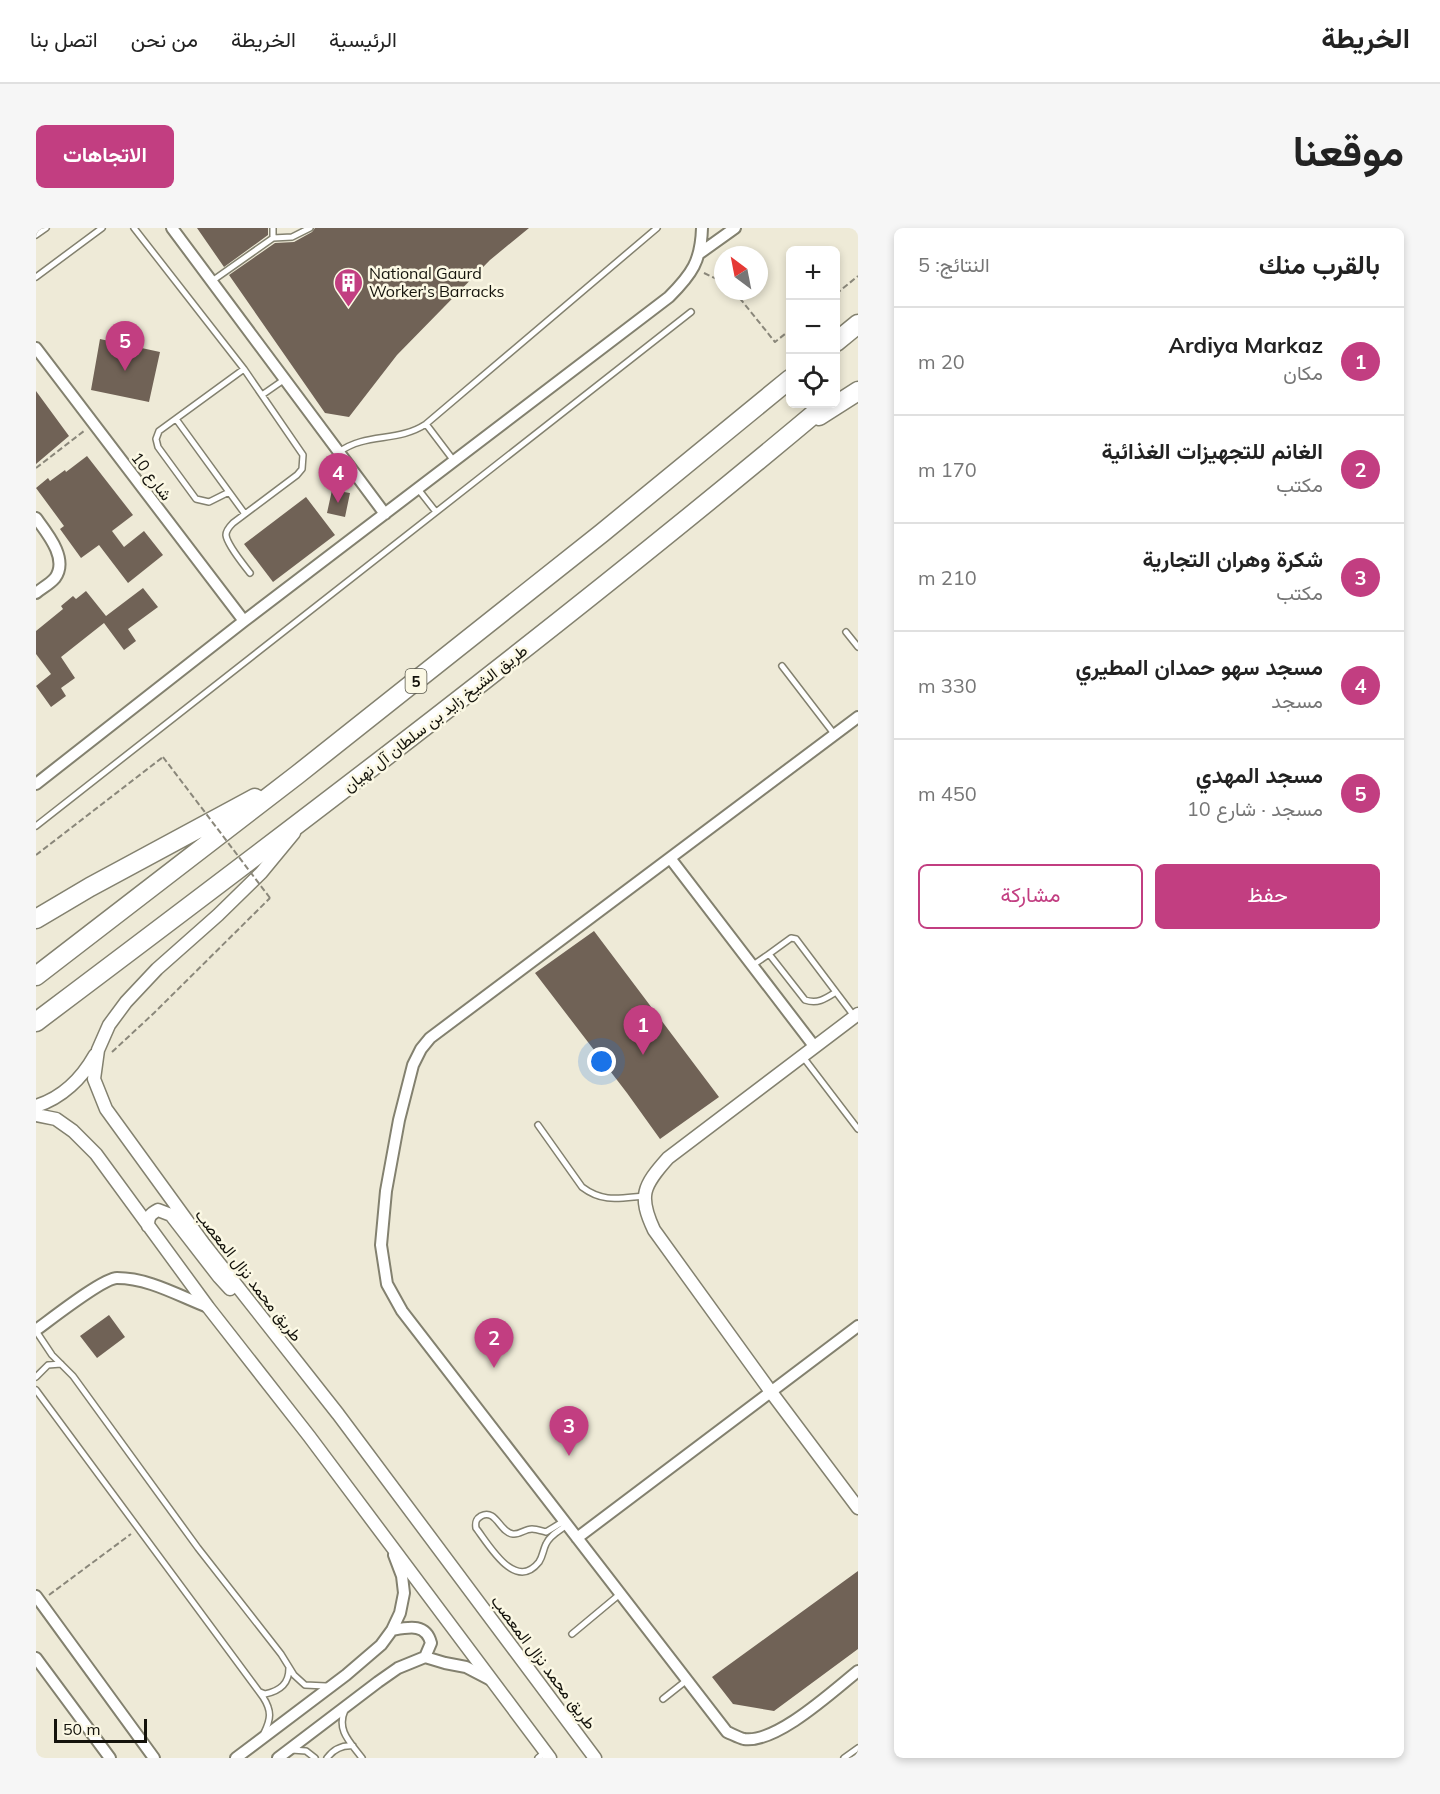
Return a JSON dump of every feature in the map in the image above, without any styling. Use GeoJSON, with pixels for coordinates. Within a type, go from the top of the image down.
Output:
{"type":"FeatureCollection","features":[{"type":"Feature","properties":{"kind":"highway"},"geometry":{"type":"LineString","coordinates":[[840,338],[856,323]]}},
{"type":"Feature","properties":{"kind":"highway"},"geometry":{"type":"LineString","coordinates":[[840,392],[858,376]]}},
{"type":"Feature","properties":{"kind":"highway","name":"5"},"geometry":{"type":"LineString","coordinates":[[36,976],[297,776],[602,534],[786,382]]}},
{"type":"Feature","properties":{"kind":"highway"},"geometry":{"type":"LineString","coordinates":[[780,442],[858,391]]}},
{"type":"Feature","properties":{"kind":"highway","name":"طريق الشيخ زايد بن سلطان آل نهيان"},"geometry":{"type":"LineString","coordinates":[[36,1022],[307,819],[627,566],[821,408]]}},
{"type":"Feature","properties":{"kind":"highway"},"geometry":{"type":"LineString","coordinates":[[36,919],[90,887],[297,776]]}},
{"type":"Feature","properties":{"kind":"highway"},"geometry":{"type":"LineString","coordinates":[[36,926],[90,887]]}},
{"type":"Feature","properties":{"kind":"street"},"geometry":{"type":"LineString","coordinates":[[172,228],[385,514]]}},
{"type":"Feature","properties":{"kind":"street"},"geometry":{"type":"LineString","coordinates":[[36,784],[244,621],[669,297],[692,270],[700,253],[702,228]]}},
{"type":"Feature","properties":{"kind":"street"},"geometry":{"type":"LineString","coordinates":[[700,253],[735,228]]}},
{"type":"Feature","properties":{"kind":"street","name":"شارع 10"},"geometry":{"type":"LineString","coordinates":[[36,348],[244,621]]}},
{"type":"Feature","properties":{"kind":"street"},"geometry":{"type":"LineString","coordinates":[[36,518],[52,539],[57,550],[59,570],[54,579],[36,593]]}},
{"type":"Feature","properties":{"kind":"street"},"geometry":{"type":"LineString","coordinates":[[856,1676],[785,1728],[765,1737],[745,1739],[727,1732],[402,1311],[387,1284],[381,1245],[386,1191],[399,1120],[413,1065],[430,1038],[858,717]]}},
{"type":"Feature","properties":{"kind":"street","name":"طريق محمد نزال المعصب"},"geometry":{"type":"LineString","coordinates":[[307,819],[261,873],[157,969],[126,1002],[109,1025],[98,1050],[94,1079],[106,1109],[143,1162],[260,1318],[338,1414],[595,1758]]}},
{"type":"Feature","properties":{"kind":"street"},"geometry":{"type":"LineString","coordinates":[[670,858],[814,1046]]}},
{"type":"Feature","properties":{"kind":"street"},"geometry":{"type":"LineString","coordinates":[[856,1015],[668,1158],[648,1183],[644,1196],[644,1210],[654,1230],[858,1508]]}},
{"type":"Feature","properties":{"kind":"street"},"geometry":{"type":"LineString","coordinates":[[36,1106],[59,1095],[75,1083],[88,1068],[98,1050]]}},
{"type":"Feature","properties":{"kind":"street"},"geometry":{"type":"LineString","coordinates":[[36,1115],[56,1119],[73,1131],[96,1154],[208,1307],[491,1680],[544,1756]]}},
{"type":"Feature","properties":{"kind":"street"},"geometry":{"type":"LineString","coordinates":[[148,1226],[148,1218],[153,1212],[158,1210],[171,1215],[219,1277],[260,1318]]}},
{"type":"Feature","properties":{"kind":"street"},"geometry":{"type":"LineString","coordinates":[[36,1331],[115,1278],[154,1285],[208,1307]]}},
{"type":"Feature","properties":{"kind":"street"},"geometry":{"type":"LineString","coordinates":[[577,1538],[858,1326]]}},
{"type":"Feature","properties":{"kind":"street"},"geometry":{"type":"LineString","coordinates":[[236,1758],[333,1685],[381,1645],[392,1630],[400,1613],[404,1593],[402,1576],[391,1546]]}},
{"type":"Feature","properties":{"kind":"street"},"geometry":{"type":"LineString","coordinates":[[38,1599],[154,1758]]}},
{"type":"Feature","properties":{"kind":"street"},"geometry":{"type":"LineString","coordinates":[[392,1630],[411,1626],[427,1632],[431,1643],[425,1657]]}},
{"type":"Feature","properties":{"kind":"street"},"geometry":{"type":"LineString","coordinates":[[278,1758],[398,1668],[425,1657],[445,1664],[466,1667],[491,1680]]}},
{"type":"Feature","properties":{"kind":"street"},"geometry":{"type":"LineString","coordinates":[[36,1658],[110,1758]]}},
{"type":"Feature","properties":{"kind":"lane"},"geometry":{"type":"LineString","coordinates":[[36,235],[46,228]]}},
{"type":"Feature","properties":{"kind":"lane"},"geometry":{"type":"LineString","coordinates":[[36,277],[102,228]]}},
{"type":"Feature","properties":{"kind":"lane"},"geometry":{"type":"LineString","coordinates":[[134,228],[244,369],[303,455],[302,469],[297,475],[233,523],[226,536],[250,573]]}},
{"type":"Feature","properties":{"kind":"lane"},"geometry":{"type":"LineString","coordinates":[[273,228],[273,238]]}},
{"type":"Feature","properties":{"kind":"lane"},"geometry":{"type":"LineString","coordinates":[[212,281],[273,238],[292,237],[310,228]]}},
{"type":"Feature","properties":{"kind":"lane"},"geometry":{"type":"LineString","coordinates":[[339,452],[359,441],[404,435],[426,424],[657,228]]}},
{"type":"Feature","properties":{"kind":"lane"},"geometry":{"type":"LineString","coordinates":[[36,826],[691,312]]}},
{"type":"Feature","properties":{"kind":"lane"},"geometry":{"type":"LineString","coordinates":[[229,492],[209,502],[200,501],[193,496],[157,443],[159,431],[244,369]]}},
{"type":"Feature","properties":{"kind":"lane"},"geometry":{"type":"LineString","coordinates":[[262,395],[285,379]]}},
{"type":"Feature","properties":{"kind":"lane"},"geometry":{"type":"LineString","coordinates":[[176,419],[245,514]]}},
{"type":"Feature","properties":{"kind":"lane"},"geometry":{"type":"LineString","coordinates":[[426,424],[455,461]]}},
{"type":"Feature","properties":{"kind":"lane"},"geometry":{"type":"LineString","coordinates":[[418,489],[436,512]]}},
{"type":"Feature","properties":{"kind":"lane"},"geometry":{"type":"LineString","coordinates":[[846,632],[858,647]]}},
{"type":"Feature","properties":{"kind":"lane"},"geometry":{"type":"LineString","coordinates":[[782,666],[835,735]]}},
{"type":"Feature","properties":{"kind":"lane"},"geometry":{"type":"LineString","coordinates":[[752,965],[791,938],[796,939],[856,1015]]}},
{"type":"Feature","properties":{"kind":"lane"},"geometry":{"type":"LineString","coordinates":[[768,954],[805,1000],[820,1002],[836,992]]}},
{"type":"Feature","properties":{"kind":"lane"},"geometry":{"type":"LineString","coordinates":[[802,1055],[858,1129]]}},
{"type":"Feature","properties":{"kind":"lane"},"geometry":{"type":"LineString","coordinates":[[538,1125],[582,1187],[592,1195],[608,1200],[644,1196]]}},
{"type":"Feature","properties":{"kind":"lane"},"geometry":{"type":"LineString","coordinates":[[36,1331],[73,1376],[198,1548],[281,1654],[300,1682],[321,1687],[333,1685]]}},
{"type":"Feature","properties":{"kind":"lane"},"geometry":{"type":"LineString","coordinates":[[36,1377],[48,1365],[61,1364]]}},
{"type":"Feature","properties":{"kind":"lane"},"geometry":{"type":"LineString","coordinates":[[36,1390],[259,1691],[271,1712],[270,1722],[262,1738]]}},
{"type":"Feature","properties":{"kind":"lane"},"geometry":{"type":"LineString","coordinates":[[490,1515],[506,1532],[513,1534],[531,1529],[546,1532],[565,1523],[546,1543],[542,1558],[526,1571],[514,1570],[505,1566],[476,1528],[475,1522],[479,1517],[490,1515]]}},
{"type":"Feature","properties":{"kind":"lane"},"geometry":{"type":"LineString","coordinates":[[572,1634],[620,1594]]}},
{"type":"Feature","properties":{"kind":"lane"},"geometry":{"type":"LineString","coordinates":[[259,1691],[265,1694],[280,1689],[286,1683],[289,1668]]}},
{"type":"Feature","properties":{"kind":"lane"},"geometry":{"type":"LineString","coordinates":[[663,1700],[687,1680]]}},
{"type":"Feature","properties":{"kind":"lane"},"geometry":{"type":"LineString","coordinates":[[347,1706],[341,1723],[344,1733],[362,1758]]}},
{"type":"Feature","properties":{"kind":"lane"},"geometry":{"type":"LineString","coordinates":[[327,1758],[335,1749],[353,1746]]}},
{"type":"Feature","properties":{"kind":"lane"},"geometry":{"type":"LineString","coordinates":[[844,1758],[858,1748]]}},
{"type":"Feature","properties":{"kind":"lane"},"geometry":{"type":"LineString","coordinates":[[288,1751],[298,1749],[306,1751],[315,1758]]}},
{"type":"Feature","properties":{"kind":"path"},"geometry":{"type":"LineString","coordinates":[[692,270],[714,278]]}},
{"type":"Feature","properties":{"kind":"path"},"geometry":{"type":"LineString","coordinates":[[840,291],[858,276]]}},
{"type":"Feature","properties":{"kind":"path"},"geometry":{"type":"LineString","coordinates":[[741,300],[776,342],[786,333]]}},
{"type":"Feature","properties":{"kind":"path"},"geometry":{"type":"LineString","coordinates":[[36,468],[93,424]]}},
{"type":"Feature","properties":{"kind":"path"},"geometry":{"type":"LineString","coordinates":[[36,855],[163,757],[270,898],[154,1013],[96,1066]]}},
{"type":"Feature","properties":{"kind":"path"},"geometry":{"type":"LineString","coordinates":[[38,1599],[138,1529]]}},
{"type":"Feature","properties":{"kind":"building"},"geometry":{"type":"Polygon","coordinates":[[[197,228],[268,228],[268,235],[224,267],[197,228]]]}},
{"type":"Feature","properties":{"kind":"building","name":"National Gaurd Worker's Barracks"},"geometry":{"type":"Polygon","coordinates":[[[315,228],[529,228],[490,260],[397,355],[349,417],[325,413],[229,275],[275,243],[294,242],[315,228]]]}},
{"type":"Feature","properties":{"kind":"building"},"geometry":{"type":"Polygon","coordinates":[[[100,339],[160,352],[149,402],[91,390],[100,339]]]}},
{"type":"Feature","properties":{"kind":"building"},"geometry":{"type":"Polygon","coordinates":[[[36,391],[69,436],[36,464],[36,391]]]}},
{"type":"Feature","properties":{"kind":"building"},"geometry":{"type":"Polygon","coordinates":[[[87,456],[133,515],[112,531],[124,547],[144,531],[163,555],[128,583],[99,545],[81,558],[60,529],[64,526],[36,488],[48,478],[50,481],[65,470],[66,472],[87,456]]]}},
{"type":"Feature","properties":{"kind":"building"},"geometry":{"type":"Polygon","coordinates":[[[332,490],[350,493],[345,517],[327,513],[332,490]]]}},
{"type":"Feature","properties":{"kind":"building"},"geometry":{"type":"Polygon","coordinates":[[[306,497],[335,535],[273,582],[244,544],[306,497]]]}},
{"type":"Feature","properties":{"kind":"building"},"geometry":{"type":"Polygon","coordinates":[[[143,588],[158,607],[128,629],[136,641],[124,650],[104,623],[61,657],[75,678],[61,688],[66,696],[51,707],[36,686],[51,674],[36,654],[36,631],[63,609],[61,606],[73,596],[76,599],[86,591],[106,616],[143,588]]]}},
{"type":"Feature","properties":{"kind":"building"},"geometry":{"type":"Polygon","coordinates":[[[594,931],[719,1097],[660,1139],[535,973],[594,931]]]}},
{"type":"Feature","properties":{"kind":"building"},"geometry":{"type":"Polygon","coordinates":[[[109,1315],[125,1337],[97,1358],[80,1336],[109,1315]]]}},
{"type":"Feature","properties":{"kind":"building"},"geometry":{"type":"Polygon","coordinates":[[[858,1571],[858,1649],[774,1711],[733,1704],[712,1677],[858,1571]]]}},
{"type":"Feature","properties":{"kind":"place","name":"National Gaurd Worker's Barracks"},"geometry":{"type":"Point","coordinates":[348,308]}},
{"type":"Feature","properties":{"kind":"place","name":"مسجد المهدي"},"geometry":{"type":"Point","coordinates":[125,371]}},
{"type":"Feature","properties":{"kind":"place","name":"مسجد سهو حمدان المطيري"},"geometry":{"type":"Point","coordinates":[338,503]}},
{"type":"Feature","properties":{"kind":"place","name":"Ardiya Markaz"},"geometry":{"type":"Point","coordinates":[643,1055]}},
{"type":"Feature","properties":{"kind":"place","name":"الغانم للتجهيزات الغذائية"},"geometry":{"type":"Point","coordinates":[494,1368]}},
{"type":"Feature","properties":{"kind":"place","name":"شكرة وهران التجارية"},"geometry":{"type":"Point","coordinates":[569,1456]}}]}
